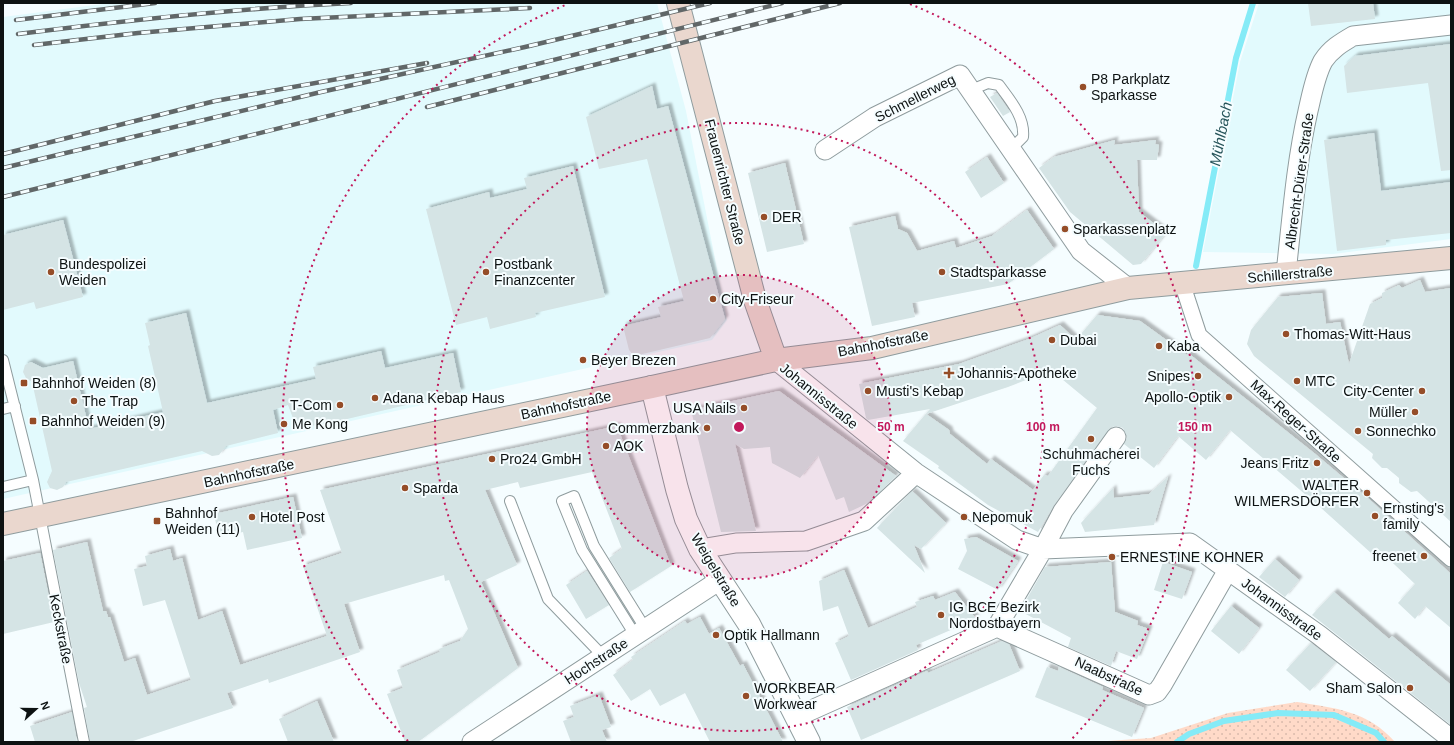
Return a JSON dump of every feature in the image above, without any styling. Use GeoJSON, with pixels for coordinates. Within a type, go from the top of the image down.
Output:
{"type":"FeatureCollection","features":[{"type":"Feature","properties":{"kind":"main road","name":"Frauenrichter Straße"},"geometry":{"type":"LineString","coordinates":[[678,3],[755,300],[776,360]]}},
{"type":"Feature","properties":{"kind":"main road","name":"Schillerstraße"},"geometry":{"type":"LineString","coordinates":[[1128,288],[1451,258]]}},
{"type":"Feature","properties":{"kind":"main road","name":"Bahnhofstraße"},"geometry":{"type":"LineString","coordinates":[[3,524],[39,515],[776,360],[877,347],[1128,288]]}},
{"type":"Feature","properties":{"kind":"street","name":"Albrecht-Dürer-Straße"},"geometry":{"type":"LineString","coordinates":[[1286,273],[1302,141],[1316,80],[1323,62],[1331,51],[1342,42],[1353,36],[1451,25]]}},
{"type":"Feature","properties":{"kind":"street","name":"Schmellerweg"},"geometry":{"type":"LineString","coordinates":[[825,150],[874,117],[960,75],[1014,154]]}},
{"type":"Feature","properties":{"kind":"street"},"geometry":{"type":"LineString","coordinates":[[1014,154],[1081,250],[1128,288]]}},
{"type":"Feature","properties":{"kind":"street","name":"Max-Reger-Straße"},"geometry":{"type":"LineString","coordinates":[[1182,283],[1199,335],[1451,559]]}},
{"type":"Feature","properties":{"kind":"street","name":"Johannisstraße"},"geometry":{"type":"LineString","coordinates":[[776,360],[916,473],[1017,540],[1043,549],[1190,543],[1319,635],[1451,739]]}},
{"type":"Feature","properties":{"kind":"street","name":"Weigelstraße"},"geometry":{"type":"LineString","coordinates":[[652,387],[677,489],[686,519],[700,549],[749,624],[809,742]]}},
{"type":"Feature","properties":{"kind":"street"},"geometry":{"type":"LineString","coordinates":[[796,717],[997,627],[1043,549],[1063,511],[1116,437]]}},
{"type":"Feature","properties":{"kind":"street"},"geometry":{"type":"LineString","coordinates":[[700,549],[736,543],[806,541],[864,521],[916,473]]}},
{"type":"Feature","properties":{"kind":"street","name":"Naabstraße"},"geometry":{"type":"LineString","coordinates":[[997,627],[1148,695],[1157,692],[1162,685],[1228,570]]}},
{"type":"Feature","properties":{"kind":"street","name":"Hochstraße"},"geometry":{"type":"LineString","coordinates":[[472,742],[720,580]]}},
{"type":"Feature","properties":{"kind":"lane"},"geometry":{"type":"LineString","coordinates":[[971,90],[988,83],[999,84],[1024,126],[1023,137],[1014,154]]}},
{"type":"Feature","properties":{"kind":"lane","name":"Keckstraße"},"geometry":{"type":"LineString","coordinates":[[3,360],[7,394],[15,406],[34,480],[39,515],[84,742]]}},
{"type":"Feature","properties":{"kind":"lane"},"geometry":{"type":"LineString","coordinates":[[3,409],[15,406]]}},
{"type":"Feature","properties":{"kind":"lane"},"geometry":{"type":"LineString","coordinates":[[3,487],[34,480]]}},
{"type":"Feature","properties":{"kind":"lane"},"geometry":{"type":"LineString","coordinates":[[574,496],[594,546],[640,632],[582,550],[562,501],[574,496]]}},
{"type":"Feature","properties":{"kind":"lane"},"geometry":{"type":"LineString","coordinates":[[510,501],[548,599],[603,656]]}},
{"type":"Feature","properties":{"kind":"shaded area"},"geometry":{"type":"Polygon","coordinates":[[[110,3],[657,3],[686,111],[727,320],[712,340],[3,499],[3,17],[110,3]]]}},
{"type":"Feature","properties":{"kind":"shaded area"},"geometry":{"type":"Polygon","coordinates":[[[1259,3],[1451,3],[1451,239],[1333,254],[1203,252],[1240,62],[1259,3]]]}},
{"type":"Feature","properties":{"kind":"shaded area"},"geometry":{"type":"Polygon","coordinates":[[[1297,702],[1338,709],[1362,717],[1385,732],[1395,742],[1093,742],[1151,738],[1228,713],[1297,702]]]}},
{"type":"Feature","properties":{"kind":"building"},"geometry":{"type":"Polygon","coordinates":[[[1308,3],[1373,3],[1375,19],[1311,26],[1308,3]]]}},
{"type":"Feature","properties":{"kind":"building"},"geometry":{"type":"Polygon","coordinates":[[[1451,44],[1451,170],[1441,171],[1428,83],[1347,93],[1344,66],[1355,56],[1451,44]]]}},
{"type":"Feature","properties":{"kind":"building"},"geometry":{"type":"Polygon","coordinates":[[[652,86],[657,109],[668,106],[725,319],[710,338],[634,356],[629,350],[623,326],[661,317],[658,307],[684,301],[647,159],[599,169],[586,117],[652,86]]]}},
{"type":"Feature","properties":{"kind":"building"},"geometry":{"type":"Polygon","coordinates":[[[997,93],[1010,112],[1003,116],[990,97],[997,93]]]}},
{"type":"Feature","properties":{"kind":"building"},"geometry":{"type":"Polygon","coordinates":[[[1374,133],[1381,191],[1451,182],[1451,233],[1386,240],[1386,245],[1337,251],[1324,140],[1374,133]]]}},
{"type":"Feature","properties":{"kind":"building"},"geometry":{"type":"Polygon","coordinates":[[[1115,140],[1114,145],[1156,140],[1155,144],[1159,145],[1157,160],[1137,160],[1139,212],[1166,233],[1141,264],[1133,265],[1070,212],[1039,168],[1054,157],[1115,140]]]}},
{"type":"Feature","properties":{"kind":"building"},"geometry":{"type":"Polygon","coordinates":[[[987,157],[1004,183],[981,198],[965,172],[987,157]]]}},
{"type":"Feature","properties":{"kind":"building"},"geometry":{"type":"Polygon","coordinates":[[[785,163],[804,244],[767,252],[748,173],[785,163]]]}},
{"type":"Feature","properties":{"kind":"building"},"geometry":{"type":"Polygon","coordinates":[[[573,166],[605,297],[535,313],[536,317],[490,329],[487,317],[456,325],[426,209],[489,192],[490,198],[527,189],[524,178],[573,166]]]}},
{"type":"Feature","properties":{"kind":"building","name":"Stadtsparkasse"},"geometry":{"type":"Polygon","coordinates":[[[1027,210],[1054,249],[1008,284],[912,303],[915,317],[872,326],[849,227],[895,216],[898,229],[907,233],[917,251],[954,241],[956,248],[992,236],[1027,210]]]}},
{"type":"Feature","properties":{"kind":"building"},"geometry":{"type":"Polygon","coordinates":[[[63,220],[83,297],[36,309],[34,302],[3,310],[3,235],[63,220]]]}},
{"type":"Feature","properties":{"kind":"building"},"geometry":{"type":"Polygon","coordinates":[[[1420,280],[1425,292],[1451,288],[1451,522],[1417,491],[1411,492],[1399,483],[1399,478],[1387,468],[1382,468],[1372,458],[1373,454],[1254,356],[1247,344],[1251,330],[1278,297],[1322,293],[1326,324],[1340,322],[1349,364],[1370,304],[1382,298],[1382,293],[1399,285],[1402,288],[1420,280]]]}},
{"type":"Feature","properties":{"kind":"building"},"geometry":{"type":"Polygon","coordinates":[[[186,313],[207,403],[316,379],[313,367],[381,351],[385,368],[453,353],[461,392],[326,424],[297,429],[288,405],[273,410],[278,433],[226,446],[219,455],[212,456],[202,451],[66,482],[63,487],[57,490],[50,488],[47,482],[52,471],[32,382],[26,378],[23,372],[25,365],[31,362],[43,368],[73,361],[89,429],[163,412],[148,346],[150,345],[145,323],[186,313]]]}},
{"type":"Feature","properties":{"kind":"building"},"geometry":{"type":"Polygon","coordinates":[[[1097,315],[1140,321],[1187,355],[1188,353],[1314,453],[1371,501],[1451,574],[1451,628],[1425,606],[1415,619],[1398,603],[1415,584],[1376,547],[1371,553],[1230,430],[1206,460],[1178,436],[1154,468],[1124,444],[1127,438],[1123,428],[1117,426],[1111,427],[1054,505],[1038,532],[988,505],[938,468],[939,466],[903,441],[930,409],[868,420],[866,418],[859,384],[959,364],[1029,339],[1060,325],[1076,340],[1097,315]],[[1051,370],[1008,387],[926,414],[949,430],[950,434],[987,464],[991,459],[1033,490],[1044,475],[1048,476],[1097,408],[1051,370]]]}},
{"type":"Feature","properties":{"kind":"building"},"geometry":{"type":"Polygon","coordinates":[[[779,391],[896,476],[868,503],[849,512],[844,497],[836,500],[818,455],[800,478],[772,463],[770,447],[744,449],[735,444],[756,531],[721,532],[691,410],[779,391]]]}},
{"type":"Feature","properties":{"kind":"building"},"geometry":{"type":"Polygon","coordinates":[[[617,426],[671,566],[630,592],[609,558],[622,549],[592,472],[520,488],[518,482],[485,490],[517,565],[481,582],[518,668],[418,742],[405,742],[387,694],[403,688],[397,670],[440,652],[439,649],[460,641],[468,629],[449,580],[445,581],[444,575],[344,604],[360,652],[269,683],[268,679],[227,693],[233,708],[130,742],[90,742],[84,708],[87,707],[79,683],[53,550],[87,542],[103,611],[106,611],[108,617],[110,617],[124,662],[135,658],[147,695],[191,680],[165,600],[143,606],[134,569],[147,566],[145,556],[170,549],[173,561],[182,558],[198,620],[222,611],[240,665],[327,636],[303,566],[342,553],[320,490],[617,426]]]}},
{"type":"Feature","properties":{"kind":"building"},"geometry":{"type":"Polygon","coordinates":[[[1168,477],[1154,525],[1085,532],[1081,523],[1113,488],[1114,498],[1149,494],[1168,477]]]}},
{"type":"Feature","properties":{"kind":"building"},"geometry":{"type":"Polygon","coordinates":[[[912,491],[946,523],[921,549],[914,545],[925,573],[877,528],[912,491]]]}},
{"type":"Feature","properties":{"kind":"building"},"geometry":{"type":"Polygon","coordinates":[[[293,497],[302,538],[247,550],[243,532],[219,537],[214,514],[293,497]]]}},
{"type":"Feature","properties":{"kind":"building"},"geometry":{"type":"Polygon","coordinates":[[[976,537],[1018,561],[998,590],[958,569],[967,551],[964,539],[976,537]]]}},
{"type":"Feature","properties":{"kind":"building"},"geometry":{"type":"Polygon","coordinates":[[[40,553],[54,622],[3,634],[3,561],[40,553]]]}},
{"type":"Feature","properties":{"kind":"building"},"geometry":{"type":"Polygon","coordinates":[[[1275,559],[1299,580],[1285,597],[1259,577],[1275,559]]]}},
{"type":"Feature","properties":{"kind":"building"},"geometry":{"type":"Polygon","coordinates":[[[1111,562],[1115,612],[1138,621],[1137,625],[1149,629],[1137,659],[1116,651],[1111,666],[1068,647],[1071,638],[1022,612],[1026,605],[1024,604],[1045,567],[1111,562]]]}},
{"type":"Feature","properties":{"kind":"building"},"geometry":{"type":"Polygon","coordinates":[[[1163,562],[1192,572],[1182,599],[1154,590],[1163,562]]]}},
{"type":"Feature","properties":{"kind":"building"},"geometry":{"type":"Polygon","coordinates":[[[844,570],[868,628],[917,607],[915,602],[933,596],[935,600],[955,592],[976,619],[916,645],[918,650],[851,680],[835,643],[849,636],[838,606],[823,611],[819,581],[844,570]]]}},
{"type":"Feature","properties":{"kind":"building"},"geometry":{"type":"Polygon","coordinates":[[[587,571],[609,605],[586,619],[566,585],[587,571]]]}},
{"type":"Feature","properties":{"kind":"building"},"geometry":{"type":"Polygon","coordinates":[[[1334,592],[1389,639],[1392,636],[1451,685],[1451,725],[1312,615],[1334,592]]]}},
{"type":"Feature","properties":{"kind":"building"},"geometry":{"type":"Polygon","coordinates":[[[1231,606],[1259,628],[1239,654],[1211,631],[1231,606]]]}},
{"type":"Feature","properties":{"kind":"building"},"geometry":{"type":"Polygon","coordinates":[[[700,617],[709,634],[719,628],[740,666],[743,664],[783,742],[710,742],[685,693],[660,706],[650,689],[631,701],[613,675],[633,660],[631,657],[685,621],[687,624],[700,617]]]}},
{"type":"Feature","properties":{"kind":"building"},"geometry":{"type":"Polygon","coordinates":[[[1002,641],[1009,644],[1020,671],[861,740],[847,707],[927,671],[928,673],[1002,641]]]}},
{"type":"Feature","properties":{"kind":"building"},"geometry":{"type":"Polygon","coordinates":[[[1311,643],[1336,662],[1310,691],[1286,670],[1311,643]]]}},
{"type":"Feature","properties":{"kind":"building"},"geometry":{"type":"Polygon","coordinates":[[[1047,667],[1058,671],[1059,667],[1103,687],[1102,690],[1144,708],[1132,737],[1035,697],[1047,667]]]}},
{"type":"Feature","properties":{"kind":"building"},"geometry":{"type":"Polygon","coordinates":[[[599,695],[611,727],[602,730],[607,742],[571,742],[563,721],[574,717],[570,706],[599,695]]]}},
{"type":"Feature","properties":{"kind":"building"},"geometry":{"type":"Polygon","coordinates":[[[317,701],[334,742],[288,742],[279,719],[317,701]]]}},
{"type":"Feature","properties":{"kind":"building"},"geometry":{"type":"Polygon","coordinates":[[[72,712],[77,742],[35,742],[30,726],[72,712]]]}},
{"type":"Feature","properties":{"kind":"waterway","name":"Mühlbach"},"geometry":{"type":"LineString","coordinates":[[1196,266],[1236,58],[1253,3]]}},
{"type":"Feature","properties":{"kind":"waterway"},"geometry":{"type":"LineString","coordinates":[[1177,742],[1189,734],[1224,721],[1278,713],[1334,715],[1376,733],[1384,742]]}},
{"type":"Feature","properties":{"kind":"railway"},"geometry":{"type":"LineString","coordinates":[[16,20],[155,3]]}},
{"type":"Feature","properties":{"kind":"railway"},"geometry":{"type":"LineString","coordinates":[[18,34],[184,15],[351,3]]}},
{"type":"Feature","properties":{"kind":"railway"},"geometry":{"type":"LineString","coordinates":[[3,168],[321,92],[525,47],[710,3]]}},
{"type":"Feature","properties":{"kind":"railway"},"geometry":{"type":"LineString","coordinates":[[3,197],[782,3]]}},
{"type":"Feature","properties":{"kind":"railway"},"geometry":{"type":"LineString","coordinates":[[427,107],[840,3]]}},
{"type":"Feature","properties":{"kind":"railway"},"geometry":{"type":"LineString","coordinates":[[34,45],[138,33],[300,19],[530,8]]}},
{"type":"Feature","properties":{"kind":"railway"},"geometry":{"type":"LineString","coordinates":[[3,154],[215,101],[427,63]]}},
{"type":"Feature","properties":{"kind":"place","name":"P8 Parkplatz Sparkasse"},"geometry":{"type":"Point","coordinates":[1083,87]}},
{"type":"Feature","properties":{"kind":"place","name":"DER"},"geometry":{"type":"Point","coordinates":[764,217]}},
{"type":"Feature","properties":{"kind":"place","name":"Sparkassenplatz"},"geometry":{"type":"Point","coordinates":[1065,229]}},
{"type":"Feature","properties":{"kind":"place","name":"Bundespolizei Weiden"},"geometry":{"type":"Point","coordinates":[51,272]}},
{"type":"Feature","properties":{"kind":"place","name":"Postbank Finanzcenter"},"geometry":{"type":"Point","coordinates":[486,272]}},
{"type":"Feature","properties":{"kind":"place","name":"Stadtsparkasse"},"geometry":{"type":"Point","coordinates":[942,272]}},
{"type":"Feature","properties":{"kind":"place","name":"City-Friseur"},"geometry":{"type":"Point","coordinates":[713,299]}},
{"type":"Feature","properties":{"kind":"place","name":"Thomas-Witt-Haus"},"geometry":{"type":"Point","coordinates":[1286,334]}},
{"type":"Feature","properties":{"kind":"place","name":"Dubai"},"geometry":{"type":"Point","coordinates":[1052,340]}},
{"type":"Feature","properties":{"kind":"place","name":"Kaba"},"geometry":{"type":"Point","coordinates":[1159,346]}},
{"type":"Feature","properties":{"kind":"place","name":"Beyer Brezen"},"geometry":{"type":"Point","coordinates":[583,360]}},
{"type":"Feature","properties":{"kind":"place","name":"Johannis-Apotheke"},"geometry":{"type":"Point","coordinates":[949,373]}},
{"type":"Feature","properties":{"kind":"place","name":"Snipes"},"geometry":{"type":"Point","coordinates":[1198,376]}},
{"type":"Feature","properties":{"kind":"place","name":"MTC"},"geometry":{"type":"Point","coordinates":[1297,381]}},
{"type":"Feature","properties":{"kind":"place","name":"Bahnhof Weiden (8)"},"geometry":{"type":"Point","coordinates":[24,383]}},
{"type":"Feature","properties":{"kind":"place","name":"Musti's Kebap"},"geometry":{"type":"Point","coordinates":[868,391]}},
{"type":"Feature","properties":{"kind":"place","name":"City-Center"},"geometry":{"type":"Point","coordinates":[1422,391]}},
{"type":"Feature","properties":{"kind":"place","name":"Apollo-Optik"},"geometry":{"type":"Point","coordinates":[1229,397]}},
{"type":"Feature","properties":{"kind":"place","name":"Adana Kebap Haus"},"geometry":{"type":"Point","coordinates":[375,398]}},
{"type":"Feature","properties":{"kind":"place","name":"The Trap"},"geometry":{"type":"Point","coordinates":[74,401]}},
{"type":"Feature","properties":{"kind":"place","name":"T-Com"},"geometry":{"type":"Point","coordinates":[340,405]}},
{"type":"Feature","properties":{"kind":"place","name":"USA Nails"},"geometry":{"type":"Point","coordinates":[744,408]}},
{"type":"Feature","properties":{"kind":"place","name":"Müller"},"geometry":{"type":"Point","coordinates":[1415,412]}},
{"type":"Feature","properties":{"kind":"place","name":"Bahnhof Weiden (9)"},"geometry":{"type":"Point","coordinates":[33,421]}},
{"type":"Feature","properties":{"kind":"place","name":"Me Kong"},"geometry":{"type":"Point","coordinates":[284,424]}},
{"type":"Feature","properties":{"kind":"place","name":"Commerzbank"},"geometry":{"type":"Point","coordinates":[707,428]}},
{"type":"Feature","properties":{"kind":"place","name":"Sonnechko"},"geometry":{"type":"Point","coordinates":[1358,431]}},
{"type":"Feature","properties":{"kind":"place","name":"Schuhmacherei Fuchs"},"geometry":{"type":"Point","coordinates":[1091,439]}},
{"type":"Feature","properties":{"kind":"place","name":"AOK"},"geometry":{"type":"Point","coordinates":[606,446]}},
{"type":"Feature","properties":{"kind":"place","name":"Pro24 GmbH"},"geometry":{"type":"Point","coordinates":[492,459]}},
{"type":"Feature","properties":{"kind":"place","name":"Jeans Fritz"},"geometry":{"type":"Point","coordinates":[1317,463]}},
{"type":"Feature","properties":{"kind":"place","name":"Sparda"},"geometry":{"type":"Point","coordinates":[405,488]}},
{"type":"Feature","properties":{"kind":"place","name":"WALTER WILMERSDÖRFER"},"geometry":{"type":"Point","coordinates":[1367,493]}},
{"type":"Feature","properties":{"kind":"place","name":"Ernsting's family"},"geometry":{"type":"Point","coordinates":[1375,516]}},
{"type":"Feature","properties":{"kind":"place","name":"Hotel Post"},"geometry":{"type":"Point","coordinates":[252,517]}},
{"type":"Feature","properties":{"kind":"place","name":"Nepomuk"},"geometry":{"type":"Point","coordinates":[964,517]}},
{"type":"Feature","properties":{"kind":"place","name":"Bahnhof Weiden (11)"},"geometry":{"type":"Point","coordinates":[157,521]}},
{"type":"Feature","properties":{"kind":"place","name":"freenet"},"geometry":{"type":"Point","coordinates":[1424,556]}},
{"type":"Feature","properties":{"kind":"place","name":"ERNESTINE KOHNER"},"geometry":{"type":"Point","coordinates":[1112,557]}},
{"type":"Feature","properties":{"kind":"place","name":"IG BCE Bezirk Nordostbayern"},"geometry":{"type":"Point","coordinates":[941,615]}},
{"type":"Feature","properties":{"kind":"place","name":"Optik Hallmann"},"geometry":{"type":"Point","coordinates":[716,635]}},
{"type":"Feature","properties":{"kind":"place","name":"Sham Salon"},"geometry":{"type":"Point","coordinates":[1410,688]}},
{"type":"Feature","properties":{"kind":"place","name":"WORKBEAR Workwear"},"geometry":{"type":"Point","coordinates":[746,696]}}]}
